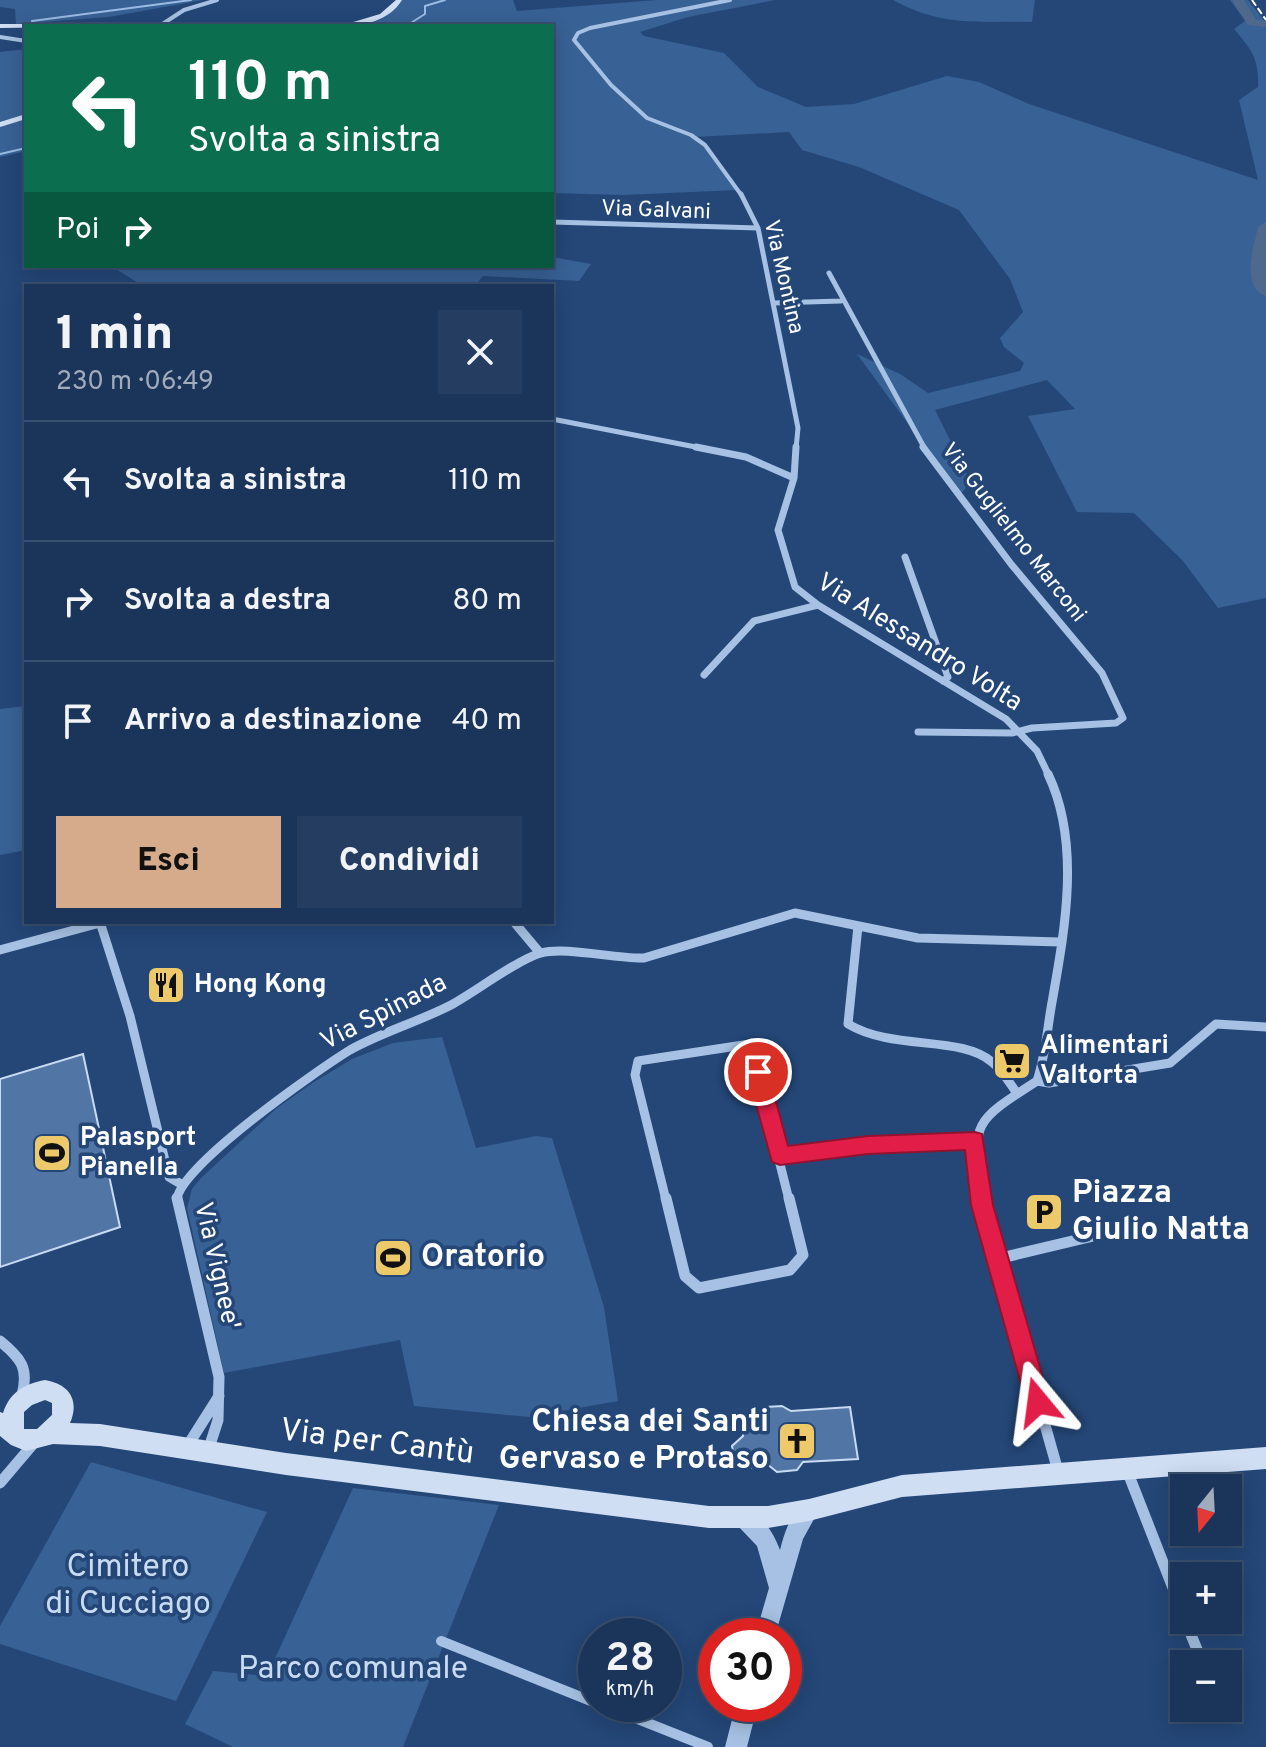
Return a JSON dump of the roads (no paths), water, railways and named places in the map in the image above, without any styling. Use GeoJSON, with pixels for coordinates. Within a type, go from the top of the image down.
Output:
{"type":"FeatureCollection","features":[{"type":"Feature","properties":{"kind":"main road"},"geometry":{"type":"LineString","coordinates":[[351,24],[394,9],[399,0]]}},
{"type":"Feature","properties":{"kind":"main road"},"geometry":{"type":"LineString","coordinates":[[0,26],[24,26]]}},
{"type":"Feature","properties":{"kind":"main road"},"geometry":{"type":"LineString","coordinates":[[0,125],[24,117]]}},
{"type":"Feature","properties":{"kind":"main road"},"geometry":{"type":"LineString","coordinates":[[39,1390],[54,1391],[61,1397],[65,1410],[60,1423],[23,1433],[11,1414],[12,1405],[39,1390]]}},
{"type":"Feature","properties":{"kind":"main road","name":"Via per Cantù"},"geometry":{"type":"LineString","coordinates":[[65,1410],[84,1427],[100,1435]]}},
{"type":"Feature","properties":{"kind":"main road","name":"Via per Cantù"},"geometry":{"type":"LineString","coordinates":[[23,1433],[100,1435],[286,1464],[709,1517],[768,1517],[809,1510],[902,1486],[1266,1458]]}},
{"type":"Feature","properties":{"kind":"street"},"geometry":{"type":"LineString","coordinates":[[163,24],[184,10],[217,0]]}},
{"type":"Feature","properties":{"kind":"street","name":"Via Montina"},"geometry":{"type":"LineString","coordinates":[[730,0],[590,28],[578,33],[574,40],[636,110],[651,121],[695,136],[707,146],[750,210],[758,228],[798,428],[794,478]]}},
{"type":"Feature","properties":{"kind":"street"},"geometry":{"type":"LineString","coordinates":[[0,37],[24,41]]}},
{"type":"Feature","properties":{"kind":"street","name":"Via Galvani"},"geometry":{"type":"LineString","coordinates":[[554,222],[758,228]]}},
{"type":"Feature","properties":{"kind":"street","name":"Via Guglielmo Marconi"},"geometry":{"type":"LineString","coordinates":[[829,273],[841,301],[917,439],[1011,564],[1102,673],[1123,715],[1121,722],[1116,723],[1021,730]]}},
{"type":"Feature","properties":{"kind":"street"},"geometry":{"type":"LineString","coordinates":[[774,303],[841,301]]}},
{"type":"Feature","properties":{"kind":"street"},"geometry":{"type":"LineString","coordinates":[[554,419],[746,457],[794,478]]}},
{"type":"Feature","properties":{"kind":"street","name":"Via Alessandro Volta"},"geometry":{"type":"LineString","coordinates":[[794,478],[778,530],[795,587],[818,605],[1021,730],[1038,752],[1064,812],[1066,889],[1042,1066],[1037,1081]]}},
{"type":"Feature","properties":{"kind":"street"},"geometry":{"type":"LineString","coordinates":[[905,557],[948,677],[943,681]]}},
{"type":"Feature","properties":{"kind":"street"},"geometry":{"type":"LineString","coordinates":[[704,675],[754,621],[818,605]]}},
{"type":"Feature","properties":{"kind":"street"},"geometry":{"type":"LineString","coordinates":[[918,732],[1012,733],[1021,730]]}},
{"type":"Feature","properties":{"kind":"street"},"geometry":{"type":"LineString","coordinates":[[516,924],[540,953],[560,951],[618,959],[644,958],[795,913],[943,940],[1060,942]]}},
{"type":"Feature","properties":{"kind":"street"},"geometry":{"type":"LineString","coordinates":[[0,950],[93,924]]}},
{"type":"Feature","properties":{"kind":"street","name":"Via Vignee'"},"geometry":{"type":"LineString","coordinates":[[101,924],[130,1016],[169,1177],[181,1184],[177,1207],[219,1377],[218,1420],[197,1449]]}},
{"type":"Feature","properties":{"kind":"street"},"geometry":{"type":"LineString","coordinates":[[858,926],[848,1024],[868,1035],[951,1048],[989,1059],[1016,1092]]}},
{"type":"Feature","properties":{"kind":"street","name":"Via Spinada"},"geometry":{"type":"LineString","coordinates":[[181,1184],[270,1104],[343,1054],[449,1006],[540,953]]}},
{"type":"Feature","properties":{"kind":"street"},"geometry":{"type":"LineString","coordinates":[[1058,1472],[982,1205],[975,1140],[989,1112],[1037,1081],[1049,1083],[1170,1063],[1216,1024],[1266,1027]]}},
{"type":"Feature","properties":{"kind":"street"},"geometry":{"type":"LineString","coordinates":[[750,1044],[780,1156],[803,1255],[790,1270],[699,1288],[685,1276],[635,1075],[638,1061],[750,1044]]}},
{"type":"Feature","properties":{"kind":"street"},"geometry":{"type":"LineString","coordinates":[[780,1156],[868,1145],[975,1140]]}},
{"type":"Feature","properties":{"kind":"street"},"geometry":{"type":"LineString","coordinates":[[997,1259],[1106,1233]]}},
{"type":"Feature","properties":{"kind":"street"},"geometry":{"type":"LineString","coordinates":[[0,1341],[22,1358],[27,1366],[12,1405]]}},
{"type":"Feature","properties":{"kind":"street"},"geometry":{"type":"LineString","coordinates":[[197,1449],[219,1395]]}},
{"type":"Feature","properties":{"kind":"street"},"geometry":{"type":"LineString","coordinates":[[18,1461],[23,1433]]}},
{"type":"Feature","properties":{"kind":"street"},"geometry":{"type":"LineString","coordinates":[[0,1483],[18,1461],[23,1433]]}},
{"type":"Feature","properties":{"kind":"street"},"geometry":{"type":"LineString","coordinates":[[1126,1468],[1170,1580]]}},
{"type":"Feature","properties":{"kind":"street"},"geometry":{"type":"LineString","coordinates":[[770,1618],[794,1535],[809,1510]]}},
{"type":"Feature","properties":{"kind":"street"},"geometry":{"type":"LineString","coordinates":[[741,1517],[757,1527],[770,1545],[778,1587]]}},
{"type":"Feature","properties":{"kind":"street"},"geometry":{"type":"LineString","coordinates":[[441,1641],[578,1695]]}},
{"type":"Feature","properties":{"kind":"street"},"geometry":{"type":"LineString","coordinates":[[646,1722],[708,1747]]}},
{"type":"Feature","properties":{"kind":"street"},"geometry":{"type":"LineString","coordinates":[[736,1747],[742,1722]]}},
{"type":"Feature","properties":{"kind":"waterway"},"geometry":{"type":"LineString","coordinates":[[32,21],[191,0]]}},
{"type":"Feature","properties":{"kind":"waterway"},"geometry":{"type":"LineString","coordinates":[[409,24],[425,14],[425,6],[445,0]]}},
{"type":"Feature","properties":{"kind":"waterway"},"geometry":{"type":"LineString","coordinates":[[1238,0],[1252,23],[1266,24]]}},
{"type":"Feature","properties":{"kind":"waterway"},"geometry":{"type":"LineString","coordinates":[[0,154],[24,148]]}},
{"type":"Feature","properties":{"kind":"waterway"},"geometry":{"type":"LineString","coordinates":[[1266,227],[1257,266],[1266,291]]}},
{"type":"Feature","properties":{"kind":"railway"},"geometry":{"type":"LineString","coordinates":[[1252,0],[1266,20]]}},
{"type":"Feature","properties":{"kind":"place","name":"Hong Kong"},"geometry":{"type":"Point","coordinates":[166,985]}},
{"type":"Feature","properties":{"kind":"place","name":"Alimentari Valtorta"},"geometry":{"type":"Point","coordinates":[1012,1061]}},
{"type":"Feature","properties":{"kind":"place","name":"Palasport Pianella"},"geometry":{"type":"Point","coordinates":[52,1153]}},
{"type":"Feature","properties":{"kind":"place","name":"Piazza Giulio Natta"},"geometry":{"type":"Point","coordinates":[1044,1212]}},
{"type":"Feature","properties":{"kind":"place","name":"Oratorio"},"geometry":{"type":"Point","coordinates":[393,1258]}},
{"type":"Feature","properties":{"kind":"place","name":"Chiesa dei Santi Gervaso e Protaso"},"geometry":{"type":"Point","coordinates":[797,1441]}},
{"type":"Feature","properties":{"kind":"park label","name":"Cimitero di Cucciago"},"geometry":{"type":"Point","coordinates":[128,1586]}},
{"type":"Feature","properties":{"kind":"park label","name":"Parco comunale"},"geometry":{"type":"Point","coordinates":[353,1670]}}]}
